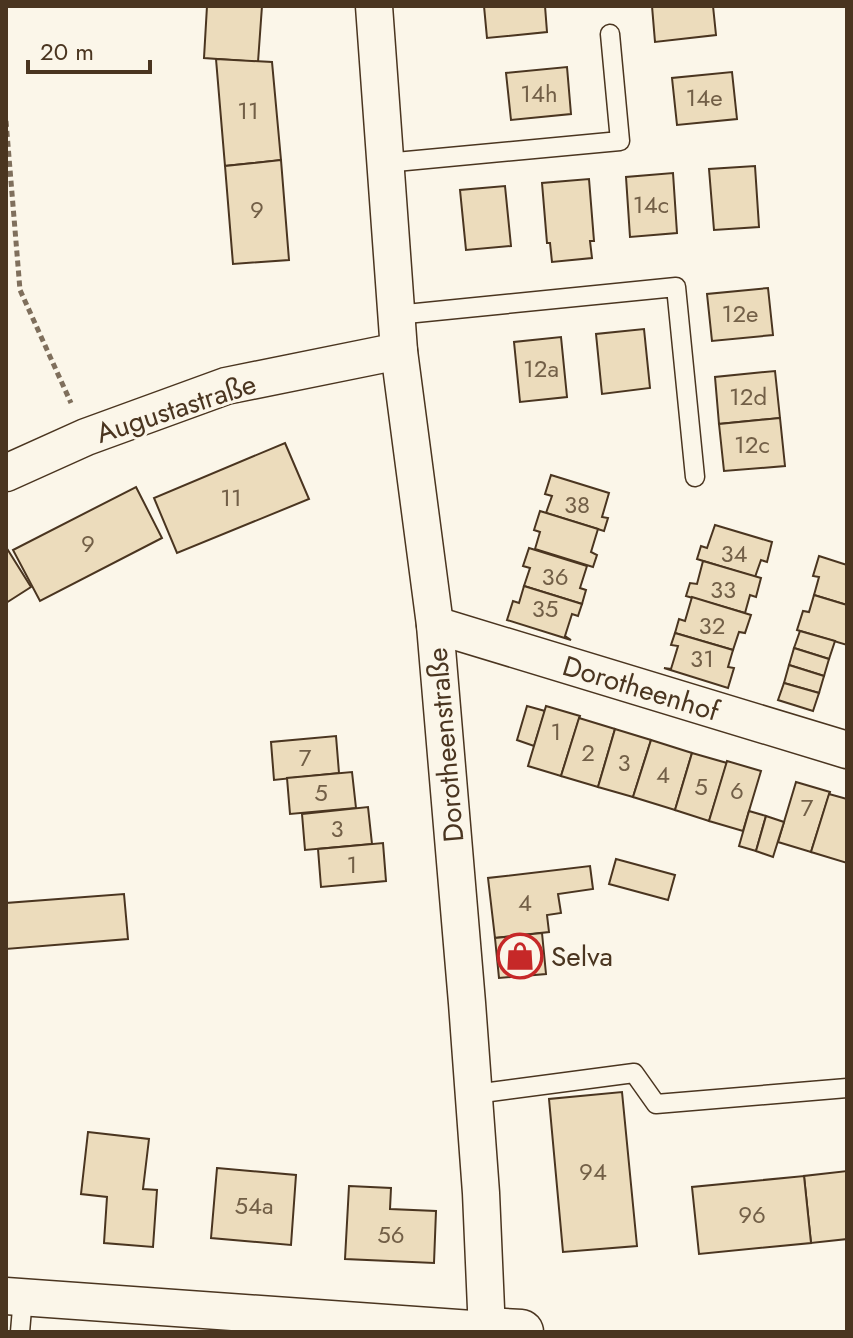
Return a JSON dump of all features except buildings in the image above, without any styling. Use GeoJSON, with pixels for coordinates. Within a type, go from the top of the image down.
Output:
{"type":"FeatureCollection","features":[{"type":"Feature","properties":{"kind":"street","name":"Dorotheenstraße"},"geometry":{"type":"LineString","coordinates":[[374,6],[399,351],[435,625],[498,1331]]}},
{"type":"Feature","properties":{"kind":"street","name":"Augustastraße"},"geometry":{"type":"LineString","coordinates":[[6,473],[86,437],[226,386],[399,351]]}},
{"type":"Feature","properties":{"kind":"street","name":"Dorotheenhof"},"geometry":{"type":"LineString","coordinates":[[435,625],[847,750]]}},
{"type":"Feature","properties":{"kind":"street"},"geometry":{"type":"LineString","coordinates":[[16,1308],[498,1331]]}},
{"type":"Feature","properties":{"kind":"lane"},"geometry":{"type":"LineString","coordinates":[[385,163],[620,141],[610,34]]}},
{"type":"Feature","properties":{"kind":"lane"},"geometry":{"type":"LineString","coordinates":[[396,315],[676,287],[695,477]]}},
{"type":"Feature","properties":{"kind":"lane"},"geometry":{"type":"LineString","coordinates":[[475,1094],[634,1073],[656,1104],[847,1088]]}},
{"type":"Feature","properties":{"kind":"path"},"geometry":{"type":"LineString","coordinates":[[6,121],[20,290],[86,437]]}},
{"type":"Feature","properties":{"kind":"place","name":"Selva"},"geometry":{"type":"Point","coordinates":[520,956]}}]}
